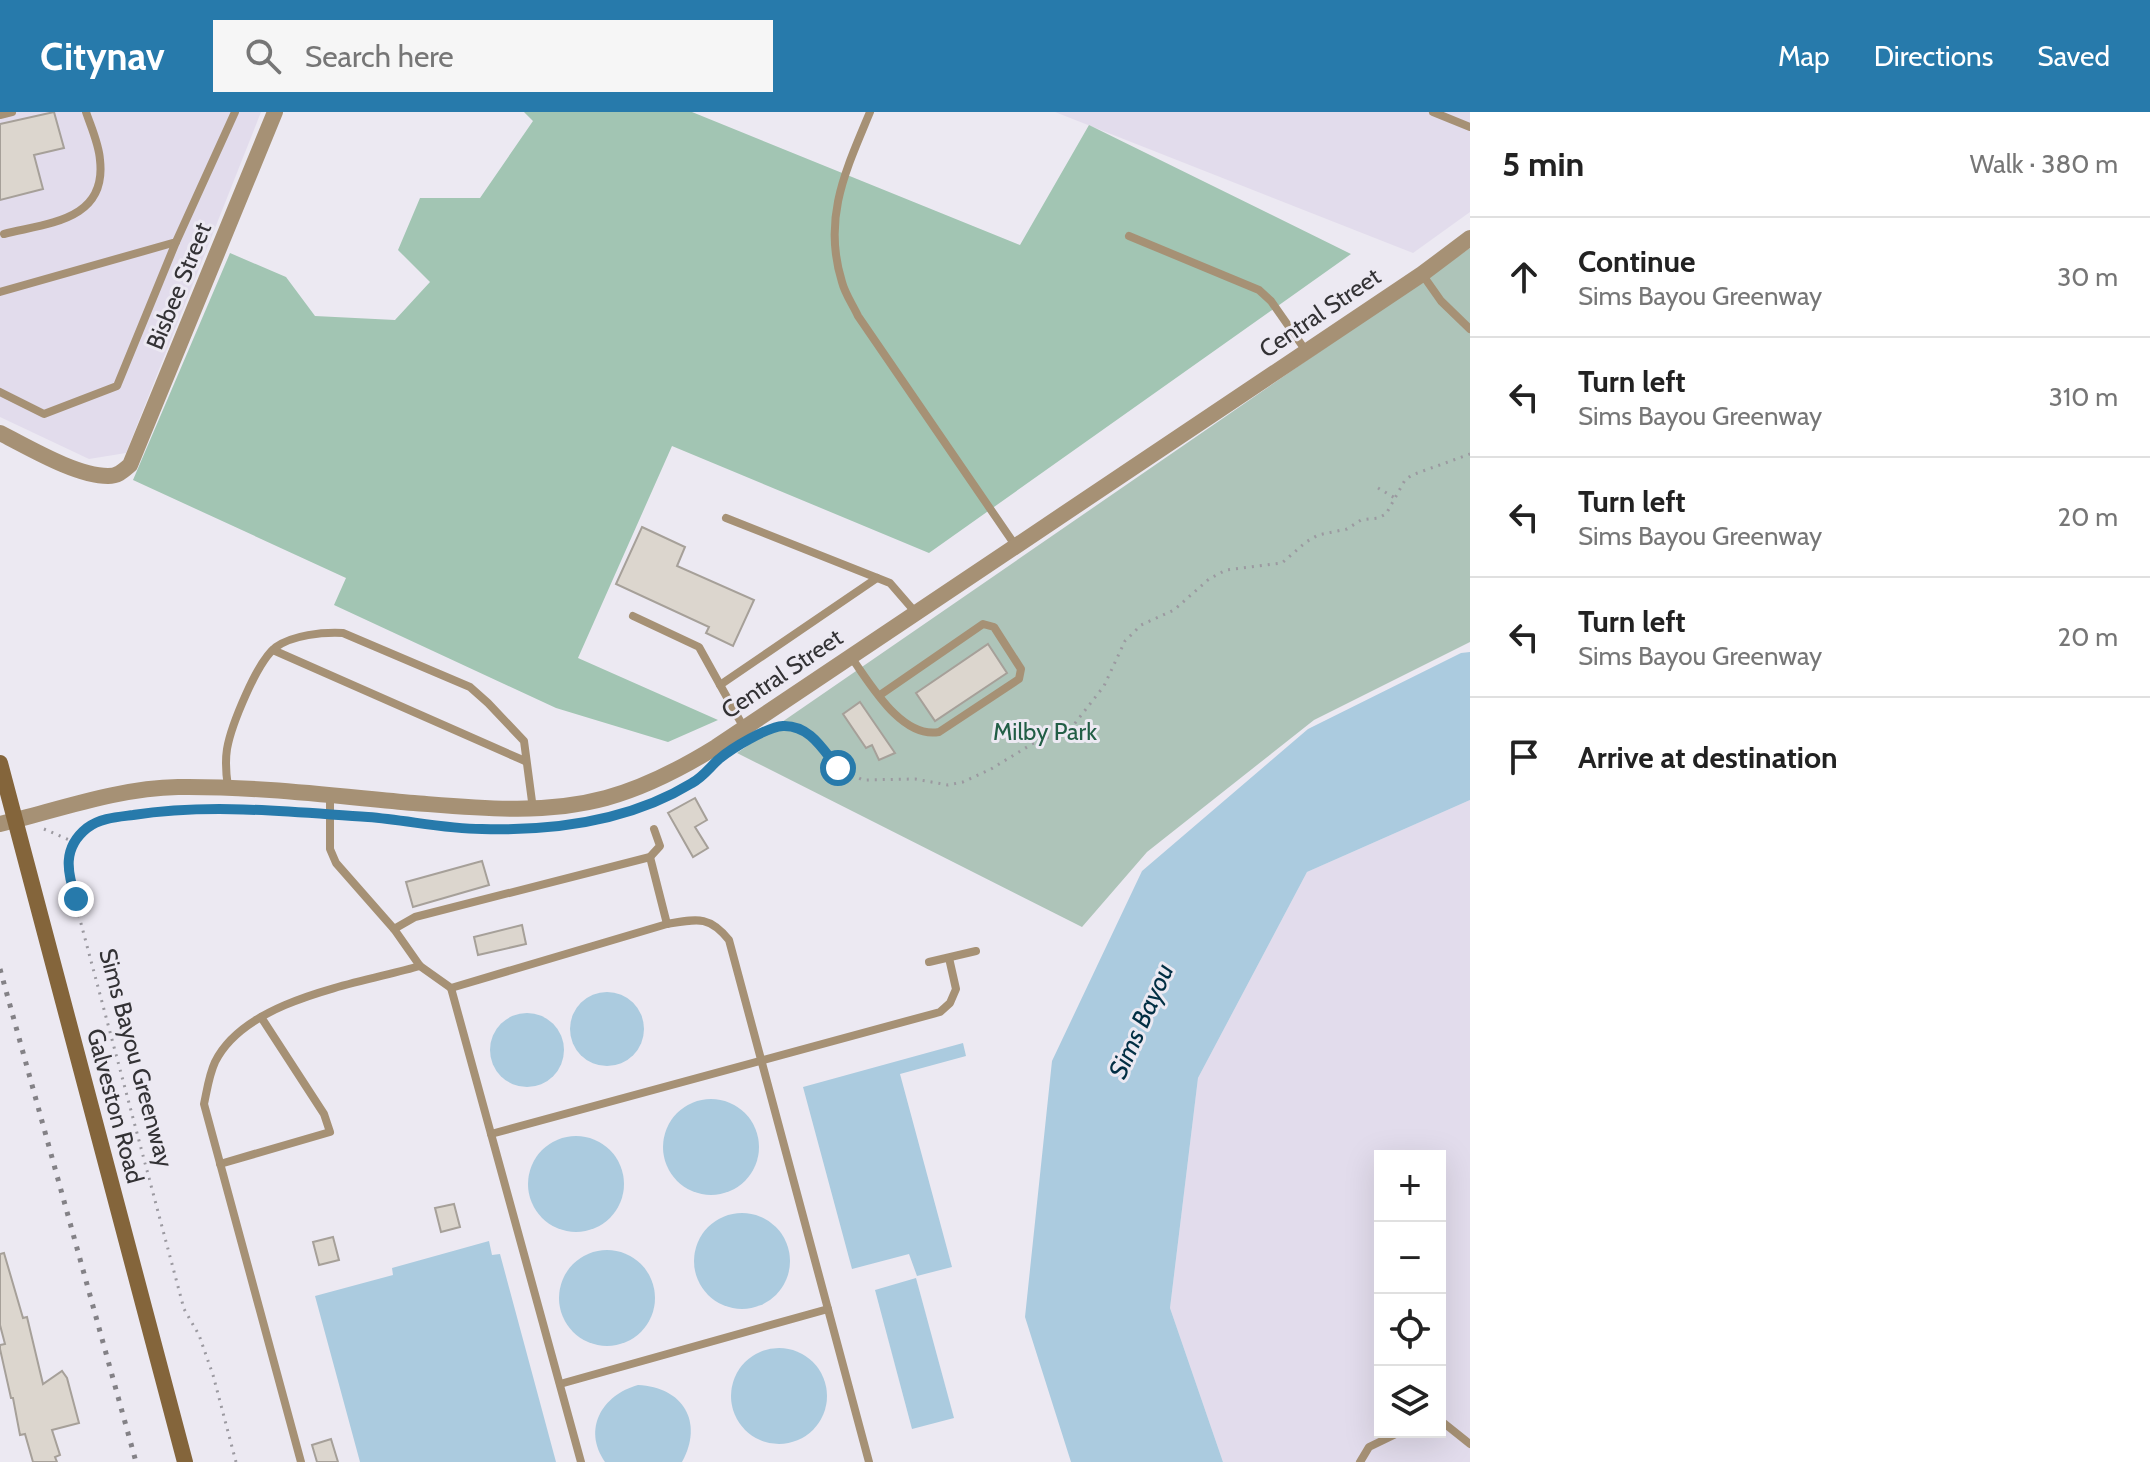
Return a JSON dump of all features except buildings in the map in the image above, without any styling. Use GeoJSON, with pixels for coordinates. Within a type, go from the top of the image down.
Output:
{"type":"FeatureCollection","features":[{"type":"Feature","properties":{"kind":"main road","name":"Galveston Road"},"geometry":{"type":"LineString","coordinates":[[0,763],[7,822],[185,1462]]}},
{"type":"Feature","properties":{"kind":"street","name":"Bisbee Street"},"geometry":{"type":"LineString","coordinates":[[0,433],[75,468],[108,476],[120,474],[130,465],[275,112]]}},
{"type":"Feature","properties":{"kind":"street","name":"Central Street"},"geometry":{"type":"LineString","coordinates":[[7,822],[122,793],[173,787],[228,787],[489,809],[533,809],[604,798],[633,789],[685,766],[744,728],[1422,274],[1470,238]]}},
{"type":"Feature","properties":{"kind":"lane"},"geometry":{"type":"LineString","coordinates":[[0,115],[12,112]]}},
{"type":"Feature","properties":{"kind":"lane"},"geometry":{"type":"LineString","coordinates":[[4,234],[69,217],[81,212],[91,202],[98,187],[101,161],[86,112]]}},
{"type":"Feature","properties":{"kind":"lane"},"geometry":{"type":"LineString","coordinates":[[0,392],[44,414],[117,386],[176,242],[235,112]]}},
{"type":"Feature","properties":{"kind":"lane"},"geometry":{"type":"LineString","coordinates":[[870,112],[836,201],[835,245],[842,283],[858,316],[1015,545]]}},
{"type":"Feature","properties":{"kind":"lane"},"geometry":{"type":"LineString","coordinates":[[1433,112],[1470,127]]}},
{"type":"Feature","properties":{"kind":"lane"},"geometry":{"type":"LineString","coordinates":[[1129,236],[1259,290],[1271,301],[1306,351]]}},
{"type":"Feature","properties":{"kind":"lane"},"geometry":{"type":"LineString","coordinates":[[0,292],[176,242]]}},
{"type":"Feature","properties":{"kind":"lane"},"geometry":{"type":"LineString","coordinates":[[1422,274],[1441,301],[1470,329]]}},
{"type":"Feature","properties":{"kind":"lane"},"geometry":{"type":"LineString","coordinates":[[726,518],[890,583],[916,613]]}},
{"type":"Feature","properties":{"kind":"lane"},"geometry":{"type":"LineString","coordinates":[[720,685],[877,578]]}},
{"type":"Feature","properties":{"kind":"lane"},"geometry":{"type":"LineString","coordinates":[[633,616],[695,644],[744,728]]}},
{"type":"Feature","properties":{"kind":"lane"},"geometry":{"type":"LineString","coordinates":[[851,656],[880,695],[901,723],[930,734],[939,732],[1019,679],[1021,669],[994,627],[983,624],[880,695]]}},
{"type":"Feature","properties":{"kind":"lane"},"geometry":{"type":"LineString","coordinates":[[228,787],[225,762],[227,745],[263,660],[276,646],[323,632],[343,633],[470,687],[524,741],[533,809]]}},
{"type":"Feature","properties":{"kind":"lane"},"geometry":{"type":"LineString","coordinates":[[273,650],[525,761]]}},
{"type":"Feature","properties":{"kind":"lane"},"geometry":{"type":"LineString","coordinates":[[330,795],[330,849],[336,863],[394,929],[420,966],[451,988],[581,1462]]}},
{"type":"Feature","properties":{"kind":"lane"},"geometry":{"type":"LineString","coordinates":[[394,929],[415,917],[650,857],[660,846],[654,829]]}},
{"type":"Feature","properties":{"kind":"lane"},"geometry":{"type":"LineString","coordinates":[[650,857],[667,924]]}},
{"type":"Feature","properties":{"kind":"lane"},"geometry":{"type":"LineString","coordinates":[[451,988],[667,924],[693,919],[707,920],[719,927],[729,940],[869,1462]]}},
{"type":"Feature","properties":{"kind":"lane"},"geometry":{"type":"LineString","coordinates":[[929,962],[976,951]]}},
{"type":"Feature","properties":{"kind":"lane"},"geometry":{"type":"LineString","coordinates":[[491,1134],[940,1012],[950,1003],[956,989],[949,958]]}},
{"type":"Feature","properties":{"kind":"lane"},"geometry":{"type":"LineString","coordinates":[[301,1462],[204,1104],[209,1077],[216,1060],[241,1029],[281,1005],[420,966]]}},
{"type":"Feature","properties":{"kind":"lane"},"geometry":{"type":"LineString","coordinates":[[220,1164],[330,1132],[324,1114],[261,1017]]}},
{"type":"Feature","properties":{"kind":"lane"},"geometry":{"type":"LineString","coordinates":[[560,1384],[828,1309]]}},
{"type":"Feature","properties":{"kind":"lane"},"geometry":{"type":"LineString","coordinates":[[1446,1425],[1470,1444]]}},
{"type":"Feature","properties":{"kind":"lane"},"geometry":{"type":"LineString","coordinates":[[1360,1462],[1369,1447],[1388,1438]]}},
{"type":"Feature","properties":{"kind":"path"},"geometry":{"type":"LineString","coordinates":[[770,728],[791,726],[805,731],[838,768],[863,780],[915,779],[948,785],[963,782],[1032,744],[1072,727],[1104,686],[1125,641],[1132,633],[1141,625],[1174,610],[1209,579],[1239,567],[1282,563],[1318,535],[1347,529],[1361,520],[1378,518],[1386,514],[1405,480],[1412,475],[1470,454]]}},
{"type":"Feature","properties":{"kind":"path"},"geometry":{"type":"LineString","coordinates":[[1378,488],[1395,498]]}},
{"type":"Feature","properties":{"kind":"path"},"geometry":{"type":"LineString","coordinates":[[7,822],[47,830],[74,842],[88,827],[104,819],[159,811],[261,809],[366,817],[439,828],[566,825],[638,808],[694,783],[714,765]]}},
{"type":"Feature","properties":{"kind":"path","name":"Sims Bayou Greenway"},"geometry":{"type":"LineString","coordinates":[[74,842],[68,854],[67,871],[184,1309],[199,1335],[209,1363],[236,1462]]}},
{"type":"Feature","properties":{"kind":"shaded area"},"geometry":{"type":"Polygon","coordinates":[[[0,112],[261,112],[126,453],[89,459],[0,417],[0,112]]]}},
{"type":"Feature","properties":{"kind":"shaded area"},"geometry":{"type":"Polygon","coordinates":[[[1055,112],[1470,112],[1470,212],[1413,253],[1055,112]]]}},
{"type":"Feature","properties":{"kind":"shaded area"},"geometry":{"type":"Polygon","coordinates":[[[1470,800],[1470,1462],[1223,1462],[1170,1308],[1198,1078],[1307,872],[1470,800]]]}},
{"type":"Feature","properties":{"kind":"green space"},"geometry":{"type":"Polygon","coordinates":[[[524,112],[692,112],[1020,245],[1089,125],[1351,254],[929,553],[672,446],[578,658],[718,720],[668,742],[556,708],[334,605],[346,578],[133,480],[230,253],[286,277],[315,316],[395,320],[430,282],[398,250],[420,198],[480,198],[533,121],[524,112]]]}},
{"type":"Feature","properties":{"kind":"green space","name":"Milby Park"},"geometry":{"type":"Polygon","coordinates":[[[1470,248],[1470,642],[1314,720],[1147,852],[1082,927],[737,753],[1470,248]]]}},
{"type":"Feature","properties":{"kind":"water","name":"Sims Bayou"},"geometry":{"type":"Polygon","coordinates":[[[1470,652],[1470,800],[1307,872],[1198,1078],[1170,1308],[1223,1462],[1071,1462],[1025,1317],[1052,1061],[1142,871],[1308,729],[1461,653],[1470,652]]]}},
{"type":"Feature","properties":{"kind":"water"},"geometry":{"type":"Polygon","coordinates":[[[607,992],[621,995],[633,1003],[641,1015],[644,1029],[641,1043],[633,1055],[621,1063],[607,1066],[593,1063],[581,1055],[573,1043],[570,1029],[573,1015],[581,1003],[593,995],[607,992]]]}},
{"type":"Feature","properties":{"kind":"water"},"geometry":{"type":"Polygon","coordinates":[[[527,1013],[541,1016],[553,1024],[561,1036],[564,1050],[561,1064],[553,1076],[541,1084],[527,1087],[513,1084],[501,1076],[493,1064],[490,1050],[493,1036],[501,1024],[513,1016],[527,1013]]]}},
{"type":"Feature","properties":{"kind":"water"},"geometry":{"type":"Polygon","coordinates":[[[963,1043],[966,1056],[900,1074],[952,1267],[917,1276],[909,1254],[852,1269],[803,1087],[963,1043]]]}},
{"type":"Feature","properties":{"kind":"water"},"geometry":{"type":"Polygon","coordinates":[[[711,1099],[729,1103],[745,1113],[755,1129],[759,1147],[755,1165],[745,1181],[729,1191],[711,1195],[693,1191],[677,1181],[667,1165],[663,1147],[667,1129],[677,1113],[693,1103],[711,1099]]]}},
{"type":"Feature","properties":{"kind":"water"},"geometry":{"type":"Polygon","coordinates":[[[576,1136],[594,1140],[610,1150],[620,1166],[624,1184],[620,1202],[610,1218],[594,1228],[576,1232],[558,1228],[542,1218],[532,1202],[528,1184],[532,1166],[542,1150],[558,1140],[576,1136]]]}},
{"type":"Feature","properties":{"kind":"water"},"geometry":{"type":"Polygon","coordinates":[[[742,1213],[760,1217],[776,1227],[786,1243],[790,1261],[786,1279],[776,1295],[760,1305],[742,1309],[724,1305],[708,1295],[698,1279],[694,1261],[698,1243],[708,1227],[724,1217],[742,1213]]]}},
{"type":"Feature","properties":{"kind":"water"},"geometry":{"type":"Polygon","coordinates":[[[489,1241],[492,1255],[500,1254],[556,1462],[360,1462],[315,1296],[393,1275],[392,1268],[489,1241]]]}},
{"type":"Feature","properties":{"kind":"water"},"geometry":{"type":"Polygon","coordinates":[[[607,1250],[625,1254],[641,1264],[651,1280],[655,1298],[651,1316],[641,1332],[625,1342],[607,1346],[589,1342],[573,1332],[563,1316],[559,1298],[563,1280],[573,1264],[589,1254],[607,1250]]]}},
{"type":"Feature","properties":{"kind":"water"},"geometry":{"type":"Polygon","coordinates":[[[916,1278],[954,1418],[912,1429],[875,1290],[916,1278]]]}},
{"type":"Feature","properties":{"kind":"water"},"geometry":{"type":"Polygon","coordinates":[[[779,1348],[797,1352],[813,1362],[823,1378],[827,1396],[823,1414],[813,1430],[797,1440],[779,1444],[761,1440],[745,1430],[735,1414],[731,1396],[735,1378],[745,1362],[761,1352],[779,1348]]]}},
{"type":"Feature","properties":{"kind":"water"},"geometry":{"type":"Polygon","coordinates":[[[638,1385],[667,1392],[685,1409],[691,1433],[682,1462],[605,1462],[598,1450],[595,1437],[599,1415],[614,1397],[638,1385]]]}},
{"type":"Feature","properties":{"kind":"railway"},"geometry":{"type":"LineString","coordinates":[[0,969],[136,1462]]}},
{"type":"Feature","properties":{"kind":"route"},"geometry":{"type":"LineString","coordinates":[[76,899],[67,871],[68,854],[88,827],[104,819],[159,811],[261,809],[366,817],[439,828],[527,829],[566,825],[604,818],[666,797],[694,783],[719,759],[770,728],[782,726],[805,731],[838,768]]}}]}
